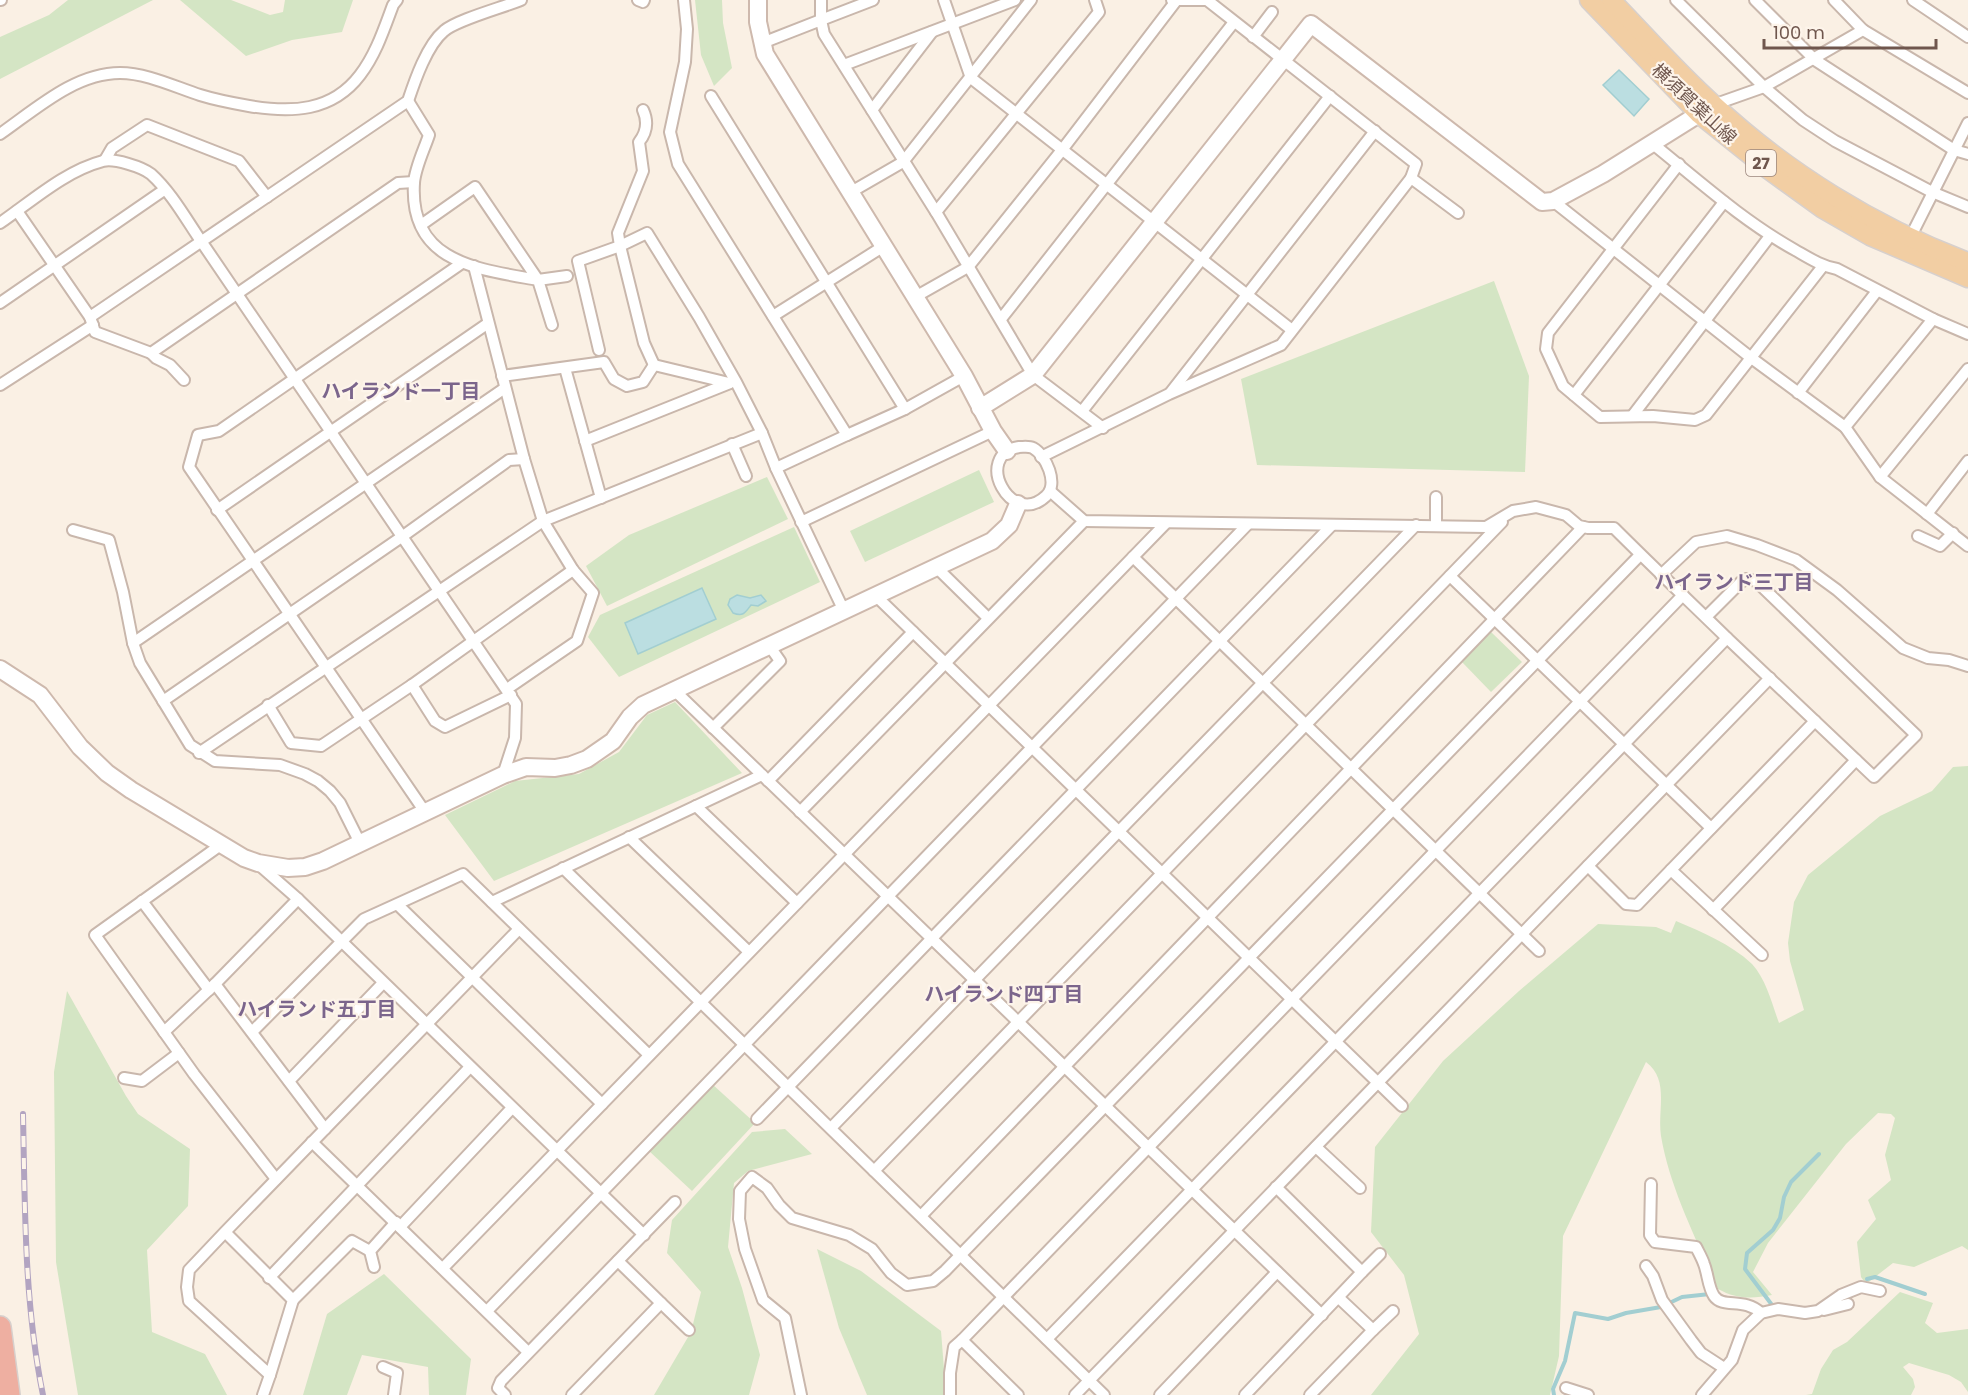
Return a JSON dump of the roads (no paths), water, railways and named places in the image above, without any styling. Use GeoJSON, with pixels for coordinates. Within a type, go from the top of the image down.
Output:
{"type":"FeatureCollection","features":[{"type":"Feature","properties":{"kind":"highway"},"geometry":{"type":"LineString","coordinates":[[0,1327],[9,1395]]}},
{"type":"Feature","properties":{"kind":"main road","name":"横須賀葉山線"},"geometry":{"type":"LineString","coordinates":[[1589,0],[1769,170],[1824,209],[1870,236],[1968,278]]}},
{"type":"Feature","properties":{"kind":"main road","name":"横須賀葉山線"},"geometry":{"type":"LineString","coordinates":[[1611,0],[1706,109],[1842,200],[1910,238],[1968,262]]}},
{"type":"Feature","properties":{"kind":"street"},"geometry":{"type":"LineString","coordinates":[[0,134],[64,90],[89,78],[121,73],[146,78],[216,100],[274,110],[298,110],[316,106],[342,94],[360,76],[373,55],[397,0]]}},
{"type":"Feature","properties":{"kind":"street"},"geometry":{"type":"LineString","coordinates":[[0,385],[201,241],[408,101],[433,44],[444,30],[521,0]]}},
{"type":"Feature","properties":{"kind":"street"},"geometry":{"type":"LineString","coordinates":[[639,0],[643,2],[644,0]]}},
{"type":"Feature","properties":{"kind":"street"},"geometry":{"type":"LineString","coordinates":[[684,0],[687,29],[685,62],[670,132],[678,164],[847,435]]}},
{"type":"Feature","properties":{"kind":"street"},"geometry":{"type":"LineString","coordinates":[[758,0],[758,22],[765,54],[964,376],[980,408],[1007,451]]}},
{"type":"Feature","properties":{"kind":"street"},"geometry":{"type":"LineString","coordinates":[[821,0],[824,34],[936,212],[1033,375],[1083,410],[1103,428]]}},
{"type":"Feature","properties":{"kind":"street"},"geometry":{"type":"LineString","coordinates":[[762,43],[873,0]]}},
{"type":"Feature","properties":{"kind":"street"},"geometry":{"type":"LineString","coordinates":[[944,0],[971,78],[1292,330]]}},
{"type":"Feature","properties":{"kind":"street"},"geometry":{"type":"LineString","coordinates":[[844,65],[1015,0]]}},
{"type":"Feature","properties":{"kind":"street"},"geometry":{"type":"LineString","coordinates":[[851,192],[903,162],[1031,0]]}},
{"type":"Feature","properties":{"kind":"street"},"geometry":{"type":"LineString","coordinates":[[936,212],[1099,12],[1095,0]]}},
{"type":"Feature","properties":{"kind":"street"},"geometry":{"type":"LineString","coordinates":[[915,297],[968,267],[1062,150],[1174,1],[1207,0],[1416,164],[1412,178],[1281,345],[1169,394],[1041,457]]}},
{"type":"Feature","properties":{"kind":"street"},"geometry":{"type":"LineString","coordinates":[[1676,0],[1764,87],[1803,120],[1835,141],[1932,192],[1968,207]]}},
{"type":"Feature","properties":{"kind":"street"},"geometry":{"type":"LineString","coordinates":[[1755,0],[1815,60],[1954,150],[1968,154]]}},
{"type":"Feature","properties":{"kind":"street"},"geometry":{"type":"LineString","coordinates":[[1835,0],[1863,30],[1968,93]]}},
{"type":"Feature","properties":{"kind":"street"},"geometry":{"type":"LineString","coordinates":[[1913,0],[1968,37]]}},
{"type":"Feature","properties":{"kind":"street"},"geometry":{"type":"LineString","coordinates":[[1253,37],[1272,12]]}},
{"type":"Feature","properties":{"kind":"street"},"geometry":{"type":"LineString","coordinates":[[1001,319],[1234,22]]}},
{"type":"Feature","properties":{"kind":"street"},"geometry":{"type":"LineString","coordinates":[[980,408],[1033,375],[1311,24],[1542,202],[1553,201],[1603,174],[1706,109],[1764,87],[1815,60],[1863,30]]}},
{"type":"Feature","properties":{"kind":"street"},"geometry":{"type":"LineString","coordinates":[[872,110],[933,30]]}},
{"type":"Feature","properties":{"kind":"street"},"geometry":{"type":"LineString","coordinates":[[711,96],[905,409]]}},
{"type":"Feature","properties":{"kind":"street"},"geometry":{"type":"LineString","coordinates":[[1083,410],[1330,96]]}},
{"type":"Feature","properties":{"kind":"street"},"geometry":{"type":"LineString","coordinates":[[408,101],[429,135],[414,182],[416,217],[437,250],[462,263],[538,280],[567,276]]}},
{"type":"Feature","properties":{"kind":"street"},"geometry":{"type":"LineString","coordinates":[[643,110],[648,119],[644,137],[639,142],[643,171],[618,233],[644,343],[654,365]]}},
{"type":"Feature","properties":{"kind":"street"},"geometry":{"type":"LineString","coordinates":[[1910,238],[1968,123]]}},
{"type":"Feature","properties":{"kind":"street"},"geometry":{"type":"LineString","coordinates":[[105,160],[112,148],[147,124],[239,161],[267,197]]}},
{"type":"Feature","properties":{"kind":"street"},"geometry":{"type":"LineString","coordinates":[[1169,394],[1375,131]]}},
{"type":"Feature","properties":{"kind":"street"},"geometry":{"type":"LineString","coordinates":[[1653,144],[1770,236],[1823,266],[1837,269],[1933,319],[1968,334]]}},
{"type":"Feature","properties":{"kind":"street"},"geometry":{"type":"LineString","coordinates":[[0,223],[69,175],[105,160],[131,164],[150,173],[201,241],[509,692],[516,704],[515,738],[502,775]]}},
{"type":"Feature","properties":{"kind":"street"},"geometry":{"type":"LineString","coordinates":[[1679,164],[1548,333],[1546,349],[1563,386],[1600,417],[1633,416],[1695,420],[1706,415],[1823,266]]}},
{"type":"Feature","properties":{"kind":"street"},"geometry":{"type":"LineString","coordinates":[[1412,178],[1458,213]]}},
{"type":"Feature","properties":{"kind":"street"},"geometry":{"type":"LineString","coordinates":[[152,353],[398,183],[414,182]]}},
{"type":"Feature","properties":{"kind":"street"},"geometry":{"type":"LineString","coordinates":[[421,225],[475,187],[538,280],[552,325]]}},
{"type":"Feature","properties":{"kind":"street"},"geometry":{"type":"LineString","coordinates":[[0,303],[165,190]]}},
{"type":"Feature","properties":{"kind":"street"},"geometry":{"type":"LineString","coordinates":[[1553,201],[1750,357],[1845,427],[1880,477],[1968,546]]}},
{"type":"Feature","properties":{"kind":"street"},"geometry":{"type":"LineString","coordinates":[[1574,395],[1724,202]]}},
{"type":"Feature","properties":{"kind":"street"},"geometry":{"type":"LineString","coordinates":[[17,211],[92,321],[95,332],[152,353],[156,358],[170,365],[184,380]]}},
{"type":"Feature","properties":{"kind":"street"},"geometry":{"type":"LineString","coordinates":[[598,350],[578,261],[620,246],[647,233],[699,317],[762,433],[776,468],[844,611]]}},
{"type":"Feature","properties":{"kind":"street"},"geometry":{"type":"LineString","coordinates":[[1633,416],[1770,236]]}},
{"type":"Feature","properties":{"kind":"street"},"geometry":{"type":"LineString","coordinates":[[773,315],[884,246]]}},
{"type":"Feature","properties":{"kind":"street"},"geometry":{"type":"LineString","coordinates":[[425,812],[189,467],[198,435],[219,431],[462,263]]}},
{"type":"Feature","properties":{"kind":"street"},"geometry":{"type":"LineString","coordinates":[[412,685],[435,721],[445,727],[509,692],[577,641],[592,593],[573,570],[543,521],[487,324],[474,266]]}},
{"type":"Feature","properties":{"kind":"street"},"geometry":{"type":"LineString","coordinates":[[1798,393],[1877,291]]}},
{"type":"Feature","properties":{"kind":"street"},"geometry":{"type":"LineString","coordinates":[[1845,427],[1933,319]]}},
{"type":"Feature","properties":{"kind":"street"},"geometry":{"type":"LineString","coordinates":[[217,510],[487,324]]}},
{"type":"Feature","properties":{"kind":"street"},"geometry":{"type":"LineString","coordinates":[[502,376],[604,362],[614,379],[627,386],[643,382],[654,365]]}},
{"type":"Feature","properties":{"kind":"street"},"geometry":{"type":"LineString","coordinates":[[654,365],[733,382]]}},
{"type":"Feature","properties":{"kind":"street"},"geometry":{"type":"LineString","coordinates":[[565,368],[601,498]]}},
{"type":"Feature","properties":{"kind":"street"},"geometry":{"type":"LineString","coordinates":[[1880,477],[1968,369]]}},
{"type":"Feature","properties":{"kind":"street"},"geometry":{"type":"LineString","coordinates":[[776,468],[905,409],[964,376]]}},
{"type":"Feature","properties":{"kind":"street"},"geometry":{"type":"LineString","coordinates":[[585,441],[733,382]]}},
{"type":"Feature","properties":{"kind":"street"},"geometry":{"type":"LineString","coordinates":[[133,643],[505,388]]}},
{"type":"Feature","properties":{"kind":"street"},"geometry":{"type":"LineString","coordinates":[[801,522],[993,430]]}},
{"type":"Feature","properties":{"kind":"street"},"geometry":{"type":"LineString","coordinates":[[199,753],[543,521],[762,433]]}},
{"type":"Feature","properties":{"kind":"street"},"geometry":{"type":"LineString","coordinates":[[732,444],[746,476]]}},
{"type":"Feature","properties":{"kind":"street"},"geometry":{"type":"LineString","coordinates":[[1029,447],[1036,450],[1041,457],[1052,478],[1052,488],[1040,501],[1018,504],[1006,493],[996,470],[997,463],[1007,451],[1029,447]]}},
{"type":"Feature","properties":{"kind":"street"},"geometry":{"type":"LineString","coordinates":[[163,701],[509,460],[524,459]]}},
{"type":"Feature","properties":{"kind":"street"},"geometry":{"type":"LineString","coordinates":[[1928,513],[1968,461]]}},
{"type":"Feature","properties":{"kind":"street"},"geometry":{"type":"LineString","coordinates":[[1050,491],[1084,521],[1486,527],[1513,511],[1536,507],[1566,515],[1583,527],[1614,528],[1640,555],[1874,777],[1916,735],[1756,581],[1746,579],[1741,582],[1706,617]]}},
{"type":"Feature","properties":{"kind":"street"},"geometry":{"type":"LineString","coordinates":[[1436,497],[1436,525]]}},
{"type":"Feature","properties":{"kind":"street"},"geometry":{"type":"LineString","coordinates":[[0,669],[40,694],[80,747],[107,773],[131,790],[244,858],[288,868],[305,867],[323,861],[502,775],[526,767],[555,768],[587,759],[613,741],[637,708],[984,546],[1009,525],[1018,504]]}},
{"type":"Feature","properties":{"kind":"street"},"geometry":{"type":"LineString","coordinates":[[874,1171],[1513,511]]}},
{"type":"Feature","properties":{"kind":"street"},"geometry":{"type":"LineString","coordinates":[[800,812],[1084,521]]}},
{"type":"Feature","properties":{"kind":"street"},"geometry":{"type":"LineString","coordinates":[[442,1268],[1166,523]]}},
{"type":"Feature","properties":{"kind":"street"},"geometry":{"type":"LineString","coordinates":[[487,1311],[1248,524]]}},
{"type":"Feature","properties":{"kind":"street"},"geometry":{"type":"LineString","coordinates":[[757,1119],[1332,525]]}},
{"type":"Feature","properties":{"kind":"street"},"geometry":{"type":"LineString","coordinates":[[831,1128],[1416,525]]}},
{"type":"Feature","properties":{"kind":"street"},"geometry":{"type":"LineString","coordinates":[[921,1216],[1583,527]]}},
{"type":"Feature","properties":{"kind":"street"},"geometry":{"type":"LineString","coordinates":[[74,530],[109,540],[123,592],[133,643],[140,663],[190,745],[199,753],[215,761],[280,765],[306,774],[330,790],[340,803],[360,843]]}},
{"type":"Feature","properties":{"kind":"street"},"geometry":{"type":"LineString","coordinates":[[1918,536],[1940,546],[1953,533]]}},
{"type":"Feature","properties":{"kind":"street"},"geometry":{"type":"LineString","coordinates":[[1661,575],[1696,542],[1727,536],[1796,560],[1837,590],[1903,648],[1928,658],[1949,660],[1968,666]]}},
{"type":"Feature","properties":{"kind":"street"},"geometry":{"type":"LineString","coordinates":[[801,1395],[785,1318],[763,1300],[745,1249],[739,1219],[740,1191],[752,1177],[767,1188],[792,1218],[849,1234],[873,1249],[891,1273],[908,1285],[933,1281],[1640,555]]}},
{"type":"Feature","properties":{"kind":"street"},"geometry":{"type":"LineString","coordinates":[[1133,557],[1539,951]]}},
{"type":"Feature","properties":{"kind":"street"},"geometry":{"type":"LineString","coordinates":[[936,567],[988,618]]}},
{"type":"Feature","properties":{"kind":"street"},"geometry":{"type":"LineString","coordinates":[[268,705],[291,743],[321,746],[362,720],[573,570]]}},
{"type":"Feature","properties":{"kind":"street"},"geometry":{"type":"LineString","coordinates":[[1450,576],[1711,828]]}},
{"type":"Feature","properties":{"kind":"street"},"geometry":{"type":"LineString","coordinates":[[950,1395],[950,1373],[954,1347],[1683,595]]}},
{"type":"Feature","properties":{"kind":"street"},"geometry":{"type":"LineString","coordinates":[[876,596],[1402,1106]]}},
{"type":"Feature","properties":{"kind":"street"},"geometry":{"type":"LineString","coordinates":[[492,902],[696,806],[765,778],[913,632]]}},
{"type":"Feature","properties":{"kind":"street"},"geometry":{"type":"LineString","coordinates":[[1047,1339],[1727,638]]}},
{"type":"Feature","properties":{"kind":"street"},"geometry":{"type":"LineString","coordinates":[[713,728],[780,661],[772,651]]}},
{"type":"Feature","properties":{"kind":"street"},"geometry":{"type":"LineString","coordinates":[[1075,1395],[1770,678]]}},
{"type":"Feature","properties":{"kind":"street"},"geometry":{"type":"LineString","coordinates":[[674,690],[1322,1315]]}},
{"type":"Feature","properties":{"kind":"street"},"geometry":{"type":"LineString","coordinates":[[1588,866],[1626,904],[1637,905],[1815,722]]}},
{"type":"Feature","properties":{"kind":"street"},"geometry":{"type":"LineString","coordinates":[[1713,910],[1856,760]]}},
{"type":"Feature","properties":{"kind":"street"},"geometry":{"type":"LineString","coordinates":[[696,806],[796,903]]}},
{"type":"Feature","properties":{"kind":"street"},"geometry":{"type":"LineString","coordinates":[[629,837],[749,952]]}},
{"type":"Feature","properties":{"kind":"street"},"geometry":{"type":"LineString","coordinates":[[222,844],[95,936],[179,1053],[276,1179]]}},
{"type":"Feature","properties":{"kind":"street"},"geometry":{"type":"LineString","coordinates":[[258,863],[298,899],[644,1235]]}},
{"type":"Feature","properties":{"kind":"street"},"geometry":{"type":"LineString","coordinates":[[563,868],[1104,1395]]}},
{"type":"Feature","properties":{"kind":"street"},"geometry":{"type":"LineString","coordinates":[[1671,870],[1762,956]]}},
{"type":"Feature","properties":{"kind":"street"},"geometry":{"type":"LineString","coordinates":[[252,1032],[364,919],[463,874],[649,1055]]}},
{"type":"Feature","properties":{"kind":"street"},"geometry":{"type":"LineString","coordinates":[[164,1032],[212,987],[298,899]]}},
{"type":"Feature","properties":{"kind":"street"},"geometry":{"type":"LineString","coordinates":[[142,901],[252,1032],[325,1129]]}},
{"type":"Feature","properties":{"kind":"street"},"geometry":{"type":"LineString","coordinates":[[398,905],[602,1104]]}},
{"type":"Feature","properties":{"kind":"street"},"geometry":{"type":"LineString","coordinates":[[270,1375],[189,1301],[187,1287],[189,1270],[519,929]]}},
{"type":"Feature","properties":{"kind":"street"},"geometry":{"type":"LineString","coordinates":[[290,1081],[383,983]]}},
{"type":"Feature","properties":{"kind":"street"},"geometry":{"type":"LineString","coordinates":[[124,1078],[142,1081],[179,1053]]}},
{"type":"Feature","properties":{"kind":"street"},"geometry":{"type":"LineString","coordinates":[[269,1278],[470,1067]]}},
{"type":"Feature","properties":{"kind":"street"},"geometry":{"type":"LineString","coordinates":[[370,1251],[512,1108]]}},
{"type":"Feature","properties":{"kind":"street"},"geometry":{"type":"LineString","coordinates":[[312,1142],[528,1352]]}},
{"type":"Feature","properties":{"kind":"street"},"geometry":{"type":"LineString","coordinates":[[1316,1146],[1360,1188]]}},
{"type":"Feature","properties":{"kind":"street"},"geometry":{"type":"LineString","coordinates":[[1651,1184],[1650,1235],[1655,1242],[1696,1247],[1715,1298],[1723,1303],[1742,1303],[1753,1306],[1761,1313]]}},
{"type":"Feature","properties":{"kind":"street"},"geometry":{"type":"LineString","coordinates":[[1276,1187],[1362,1272]]}},
{"type":"Feature","properties":{"kind":"street"},"geometry":{"type":"LineString","coordinates":[[505,1395],[498,1388],[501,1381],[675,1202]]}},
{"type":"Feature","properties":{"kind":"street"},"geometry":{"type":"LineString","coordinates":[[225,1232],[293,1300]]}},
{"type":"Feature","properties":{"kind":"street"},"geometry":{"type":"LineString","coordinates":[[263,1395],[293,1300],[352,1241],[370,1251],[374,1267]]}},
{"type":"Feature","properties":{"kind":"street"},"geometry":{"type":"LineString","coordinates":[[1249,1394],[1380,1254]]}},
{"type":"Feature","properties":{"kind":"street"},"geometry":{"type":"LineString","coordinates":[[618,1261],[689,1330]]}},
{"type":"Feature","properties":{"kind":"street"},"geometry":{"type":"LineString","coordinates":[[1646,1266],[1653,1276],[1662,1300],[1691,1340],[1701,1353],[1724,1368]]}},
{"type":"Feature","properties":{"kind":"street"},"geometry":{"type":"LineString","coordinates":[[1160,1395],[1277,1272]]}},
{"type":"Feature","properties":{"kind":"street"},"geometry":{"type":"LineString","coordinates":[[1818,1311],[1841,1295],[1862,1287],[1880,1291]]}},
{"type":"Feature","properties":{"kind":"street"},"geometry":{"type":"LineString","coordinates":[[1340,1298],[1373,1330]]}},
{"type":"Feature","properties":{"kind":"street"},"geometry":{"type":"LineString","coordinates":[[572,1395],[661,1303]]}},
{"type":"Feature","properties":{"kind":"street"},"geometry":{"type":"LineString","coordinates":[[1702,1395],[1732,1360],[1743,1330],[1761,1313],[1778,1309],[1805,1313],[1848,1304]]}},
{"type":"Feature","properties":{"kind":"street"},"geometry":{"type":"LineString","coordinates":[[1310,1395],[1393,1311]]}},
{"type":"Feature","properties":{"kind":"street"},"geometry":{"type":"LineString","coordinates":[[962,1340],[1018,1395]]}},
{"type":"Feature","properties":{"kind":"street"},"geometry":{"type":"LineString","coordinates":[[383,1367],[397,1373],[394,1395]]}},
{"type":"Feature","properties":{"kind":"street"},"geometry":{"type":"LineString","coordinates":[[1566,1388],[1588,1395]]}},
{"type":"Feature","properties":{"kind":"water"},"geometry":{"type":"Polygon","coordinates":[[[1619,70],[1649,99],[1634,116],[1603,85],[1619,70]]]}},
{"type":"Feature","properties":{"kind":"water"},"geometry":{"type":"Polygon","coordinates":[[[702,588],[716,619],[638,654],[625,623],[702,588]]]}},
{"type":"Feature","properties":{"kind":"water"},"geometry":{"type":"Polygon","coordinates":[[[737,595],[750,598],[761,595],[766,601],[758,606],[751,605],[739,615],[733,613],[728,605],[730,599],[737,595]]]}},
{"type":"Feature","properties":{"kind":"waterway"},"geometry":{"type":"LineString","coordinates":[[1772,1305],[1745,1269],[1747,1253],[1773,1230],[1780,1218],[1784,1197],[1791,1182],[1819,1154]]}},
{"type":"Feature","properties":{"kind":"waterway"},"geometry":{"type":"LineString","coordinates":[[1867,1279],[1875,1277],[1925,1294]]}},
{"type":"Feature","properties":{"kind":"waterway"},"geometry":{"type":"LineString","coordinates":[[1554,1395],[1553,1389],[1565,1361],[1575,1313],[1608,1319],[1626,1313],[1661,1307],[1682,1297],[1710,1294]]}},
{"type":"Feature","properties":{"kind":"railway"},"geometry":{"type":"LineString","coordinates":[[23,1114],[29,1290],[43,1395]]}},
{"type":"Feature","properties":{"kind":"district","name":"ハイランド一丁目"},"geometry":{"type":"Point","coordinates":[401,391]}},
{"type":"Feature","properties":{"kind":"district","name":"ハイランド三丁目"},"geometry":{"type":"Point","coordinates":[1734,582]}},
{"type":"Feature","properties":{"kind":"district","name":"ハイランド四丁目"},"geometry":{"type":"Point","coordinates":[1004,994]}},
{"type":"Feature","properties":{"kind":"district","name":"ハイランド五丁目"},"geometry":{"type":"Point","coordinates":[317,1009]}}]}
